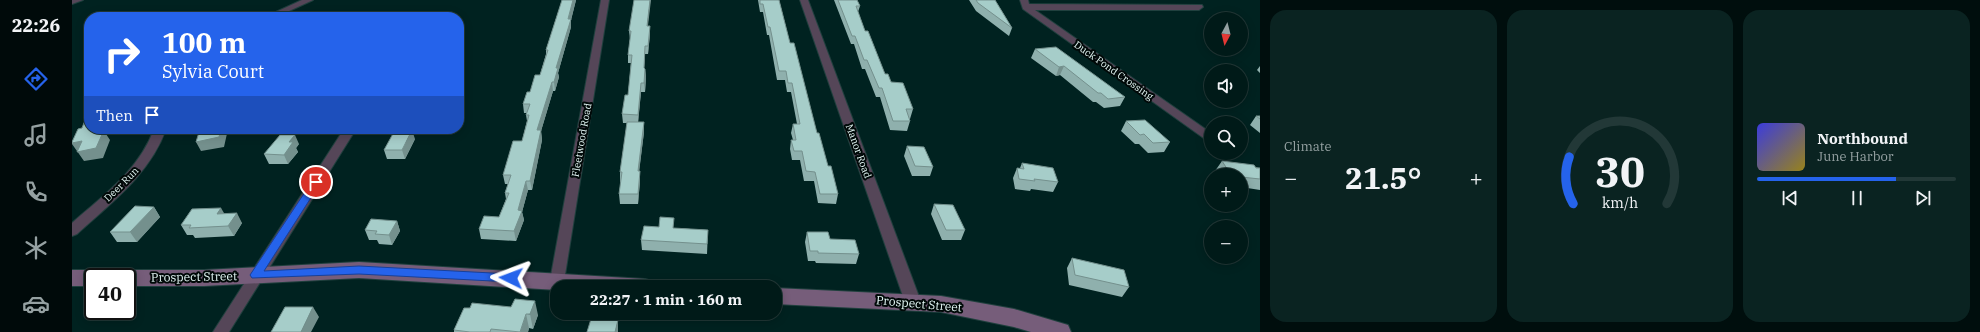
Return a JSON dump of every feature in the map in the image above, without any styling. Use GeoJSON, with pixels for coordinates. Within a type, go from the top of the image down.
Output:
{"type":"FeatureCollection","features":[{"type":"Feature","properties":{"kind":"street"},"geometry":{"type":"LineString","coordinates":[[72,2],[79,0]]}},
{"type":"Feature","properties":{"kind":"street"},"geometry":{"type":"LineString","coordinates":[[281,12],[309,0]]}},
{"type":"Feature","properties":{"kind":"street","name":"Fleetwood Road"},"geometry":{"type":"LineString","coordinates":[[557,280],[605,0]]}},
{"type":"Feature","properties":{"kind":"street","name":"Manor Road"},"geometry":{"type":"LineString","coordinates":[[804,0],[913,302]]}},
{"type":"Feature","properties":{"kind":"street"},"geometry":{"type":"LineString","coordinates":[[1025,4],[1199,7]]}},
{"type":"Feature","properties":{"kind":"street","name":"Duck Pond Crossing"},"geometry":{"type":"LineString","coordinates":[[1025,4],[1204,132]]}},
{"type":"Feature","properties":{"kind":"street","name":"Deer Run"},"geometry":{"type":"LineString","coordinates":[[72,231],[133,174],[151,152],[158,134]]}},
{"type":"Feature","properties":{"kind":"street"},"geometry":{"type":"LineString","coordinates":[[221,332],[347,134]]}},
{"type":"Feature","properties":{"kind":"street","name":"Prospect Street"},"geometry":{"type":"LineString","coordinates":[[136,278],[204,278],[359,270],[550,281]]}},
{"type":"Feature","properties":{"kind":"street"},"geometry":{"type":"LineString","coordinates":[[72,278],[84,278]]}},
{"type":"Feature","properties":{"kind":"street","name":"Prospect Street"},"geometry":{"type":"LineString","coordinates":[[782,296],[913,302],[978,310],[1014,318],[1060,332]]}},
{"type":"Feature","properties":{"kind":"building"},"geometry":{"type":"Polygon","coordinates":[[[562,0],[573,0],[568,19],[571,19],[556,68],[558,68],[554,82],[552,82],[537,130],[541,130],[530,181],[526,181],[518,210],[522,211],[514,231],[479,229],[484,216],[499,217],[509,193],[505,193],[511,175],[503,175],[513,141],[522,141],[529,115],[526,115],[530,104],[523,104],[527,92],[530,92],[535,75],[540,75],[548,50],[546,50],[562,0]]]}},
{"type":"Feature","properties":{"kind":"building"},"geometry":{"type":"Polygon","coordinates":[[[634,0],[650,0],[647,26],[650,26],[648,46],[645,46],[644,83],[641,83],[638,115],[622,114],[625,95],[628,95],[632,55],[628,55],[631,31],[629,31],[634,0]]]}},
{"type":"Feature","properties":{"kind":"building"},"geometry":{"type":"Polygon","coordinates":[[[760,0],[779,0],[790,43],[794,43],[817,133],[819,133],[828,166],[831,166],[838,194],[820,194],[815,172],[806,171],[802,151],[794,151],[791,140],[796,140],[793,124],[800,124],[792,83],[788,83],[786,71],[779,71],[770,27],[768,27],[763,4],[760,4],[760,0]]]}},
{"type":"Feature","properties":{"kind":"building"},"geometry":{"type":"Polygon","coordinates":[[[838,0],[857,0],[860,6],[856,6],[865,31],[868,31],[885,74],[888,74],[891,82],[903,83],[913,109],[906,109],[910,121],[893,121],[882,88],[879,88],[867,60],[864,60],[855,36],[852,36],[838,0]]]}},
{"type":"Feature","properties":{"kind":"building"},"geometry":{"type":"Polygon","coordinates":[[[976,0],[995,0],[1012,28],[978,3],[976,0]]]}},
{"type":"Feature","properties":{"kind":"building"},"geometry":{"type":"Polygon","coordinates":[[[1056,47],[1125,97],[1108,99],[1101,93],[1098,93],[1064,66],[1059,67],[1035,49],[1056,47]]]}},
{"type":"Feature","properties":{"kind":"building"},"geometry":{"type":"Polygon","coordinates":[[[1145,120],[1170,142],[1153,143],[1144,134],[1140,135],[1126,121],[1145,120]]]}},
{"type":"Feature","properties":{"kind":"building"},"geometry":{"type":"Polygon","coordinates":[[[627,122],[644,122],[638,171],[640,171],[638,194],[619,194],[622,172],[620,172],[627,122]]]}},
{"type":"Feature","properties":{"kind":"building"},"geometry":{"type":"Polygon","coordinates":[[[84,123],[84,134],[102,134],[96,148],[77,152],[82,141],[72,142],[78,129],[82,128],[84,123]]]}},
{"type":"Feature","properties":{"kind":"building"},"geometry":{"type":"Polygon","coordinates":[[[198,134],[220,134],[219,137],[196,142],[198,134]]]}},
{"type":"Feature","properties":{"kind":"building"},"geometry":{"type":"Polygon","coordinates":[[[393,134],[410,134],[402,150],[384,150],[393,134]]]}},
{"type":"Feature","properties":{"kind":"building"},"geometry":{"type":"Polygon","coordinates":[[[280,135],[295,135],[289,142],[293,142],[284,155],[264,154],[280,135]]]}},
{"type":"Feature","properties":{"kind":"building"},"geometry":{"type":"Polygon","coordinates":[[[907,146],[924,147],[933,167],[915,166],[907,146]]]}},
{"type":"Feature","properties":{"kind":"building"},"geometry":{"type":"Polygon","coordinates":[[[1222,161],[1254,165],[1256,168],[1260,168],[1260,179],[1248,178],[1248,168],[1226,168],[1222,161]]]}},
{"type":"Feature","properties":{"kind":"building"},"geometry":{"type":"Polygon","coordinates":[[[1022,163],[1053,168],[1058,182],[1019,179],[1017,168],[1024,169],[1022,163]]]}},
{"type":"Feature","properties":{"kind":"building"},"geometry":{"type":"Polygon","coordinates":[[[934,204],[953,205],[965,230],[946,230],[934,204]]]}},
{"type":"Feature","properties":{"kind":"building"},"geometry":{"type":"Polygon","coordinates":[[[135,206],[154,207],[130,232],[110,232],[135,206]]]}},
{"type":"Feature","properties":{"kind":"building"},"geometry":{"type":"Polygon","coordinates":[[[221,208],[217,214],[237,213],[228,226],[189,228],[191,225],[181,225],[192,209],[221,208]]]}},
{"type":"Feature","properties":{"kind":"building"},"geometry":{"type":"Polygon","coordinates":[[[660,217],[674,218],[673,228],[708,230],[707,244],[641,240],[644,226],[659,227],[660,217]]]}},
{"type":"Feature","properties":{"kind":"building"},"geometry":{"type":"Polygon","coordinates":[[[371,219],[397,221],[389,235],[375,234],[377,231],[365,230],[371,219]]]}},
{"type":"Feature","properties":{"kind":"building"},"geometry":{"type":"Polygon","coordinates":[[[807,232],[828,232],[830,239],[855,240],[859,254],[818,253],[818,251],[810,251],[807,232]]]}},
{"type":"Feature","properties":{"kind":"building"},"geometry":{"type":"Polygon","coordinates":[[[1072,258],[1124,270],[1129,287],[1075,275],[1072,258]]]}},
{"type":"Feature","properties":{"kind":"building"},"geometry":{"type":"Polygon","coordinates":[[[515,299],[535,301],[530,314],[526,314],[520,332],[491,329],[490,332],[454,330],[464,308],[470,308],[472,303],[511,307],[515,299]]]}},
{"type":"Feature","properties":{"kind":"building"},"geometry":{"type":"Polygon","coordinates":[[[285,307],[313,307],[301,332],[271,332],[285,307]]]}},
{"type":"Feature","properties":{"kind":"building"},"geometry":{"type":"Polygon","coordinates":[[[591,320],[618,320],[615,332],[587,332],[591,320]]]}},
{"type":"Feature","properties":{"kind":"route"},"geometry":{"type":"LineString","coordinates":[[316,182],[256,275],[359,270],[511,278]]}}]}
